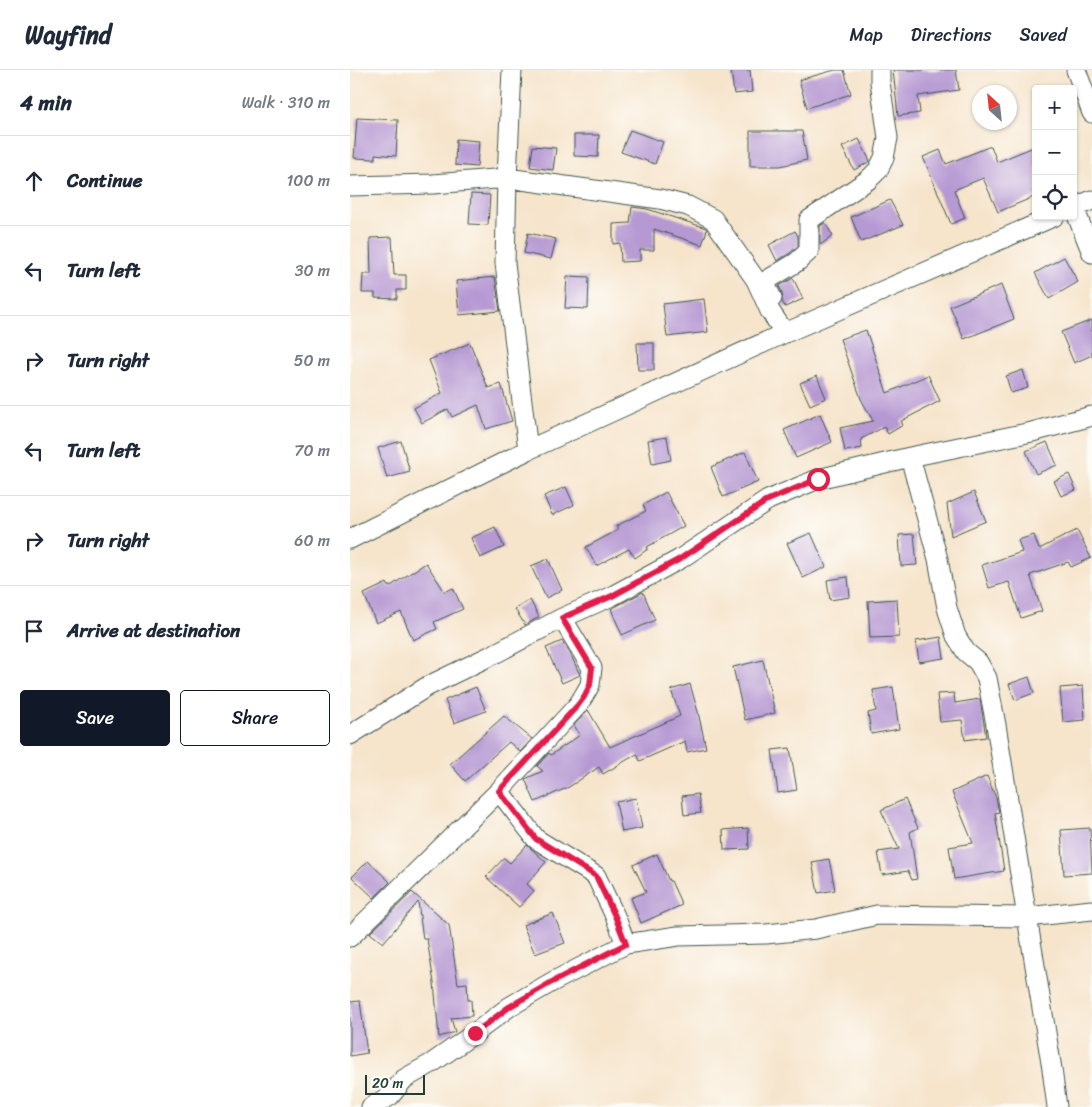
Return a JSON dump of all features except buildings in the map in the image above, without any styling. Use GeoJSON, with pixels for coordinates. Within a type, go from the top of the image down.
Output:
{"type":"FeatureCollection","features":[{"type":"Feature","properties":{"kind":"street"},"geometry":{"type":"LineString","coordinates":[[512,70],[505,263],[528,450]]}},
{"type":"Feature","properties":{"kind":"street"},"geometry":{"type":"LineString","coordinates":[[770,311],[772,300],[764,282],[797,262],[809,251],[809,220],[868,180],[878,170],[884,158],[888,138],[882,101],[880,70]]}},
{"type":"Feature","properties":{"kind":"street"},"geometry":{"type":"LineString","coordinates":[[1076,70],[1092,113]]}},
{"type":"Feature","properties":{"kind":"street"},"geometry":{"type":"LineString","coordinates":[[350,186],[433,184],[507,178],[660,199],[688,206],[713,219],[756,280],[770,311],[785,333]]}},
{"type":"Feature","properties":{"kind":"street"},"geometry":{"type":"LineString","coordinates":[[1077,207],[1092,200]]}},
{"type":"Feature","properties":{"kind":"street"},"geometry":{"type":"LineString","coordinates":[[1077,216],[1092,253]]}},
{"type":"Feature","properties":{"kind":"street"},"geometry":{"type":"LineString","coordinates":[[350,539],[528,450],[785,333],[1046,220]]}},
{"type":"Feature","properties":{"kind":"street"},"geometry":{"type":"LineString","coordinates":[[350,735],[428,686],[562,618],[612,596],[680,559],[768,500],[818,479],[910,457],[1032,432],[1092,416]]}},
{"type":"Feature","properties":{"kind":"street"},"geometry":{"type":"LineString","coordinates":[[910,457],[938,559],[956,636],[966,652],[978,662],[987,678],[1051,1059],[1057,1107]]}},
{"type":"Feature","properties":{"kind":"street"},"geometry":{"type":"LineString","coordinates":[[350,937],[499,791],[584,697],[590,685],[592,668],[562,618]]}},
{"type":"Feature","properties":{"kind":"street"},"geometry":{"type":"LineString","coordinates":[[499,791],[536,839],[596,876],[626,944]]}},
{"type":"Feature","properties":{"kind":"street"},"geometry":{"type":"LineString","coordinates":[[372,1107],[390,1096],[404,1079],[439,1058],[509,1007],[552,982],[626,944],[678,936],[766,934],[816,929],[877,915],[1027,917],[1092,910]]}},
{"type":"Feature","properties":{"kind":"route"},"geometry":{"type":"LineString","coordinates":[[475,1033],[509,1007],[552,982],[626,944],[596,876],[536,839],[499,791],[578,705],[590,685],[592,668],[562,618],[612,596],[680,559],[768,500],[818,479]]}}]}
